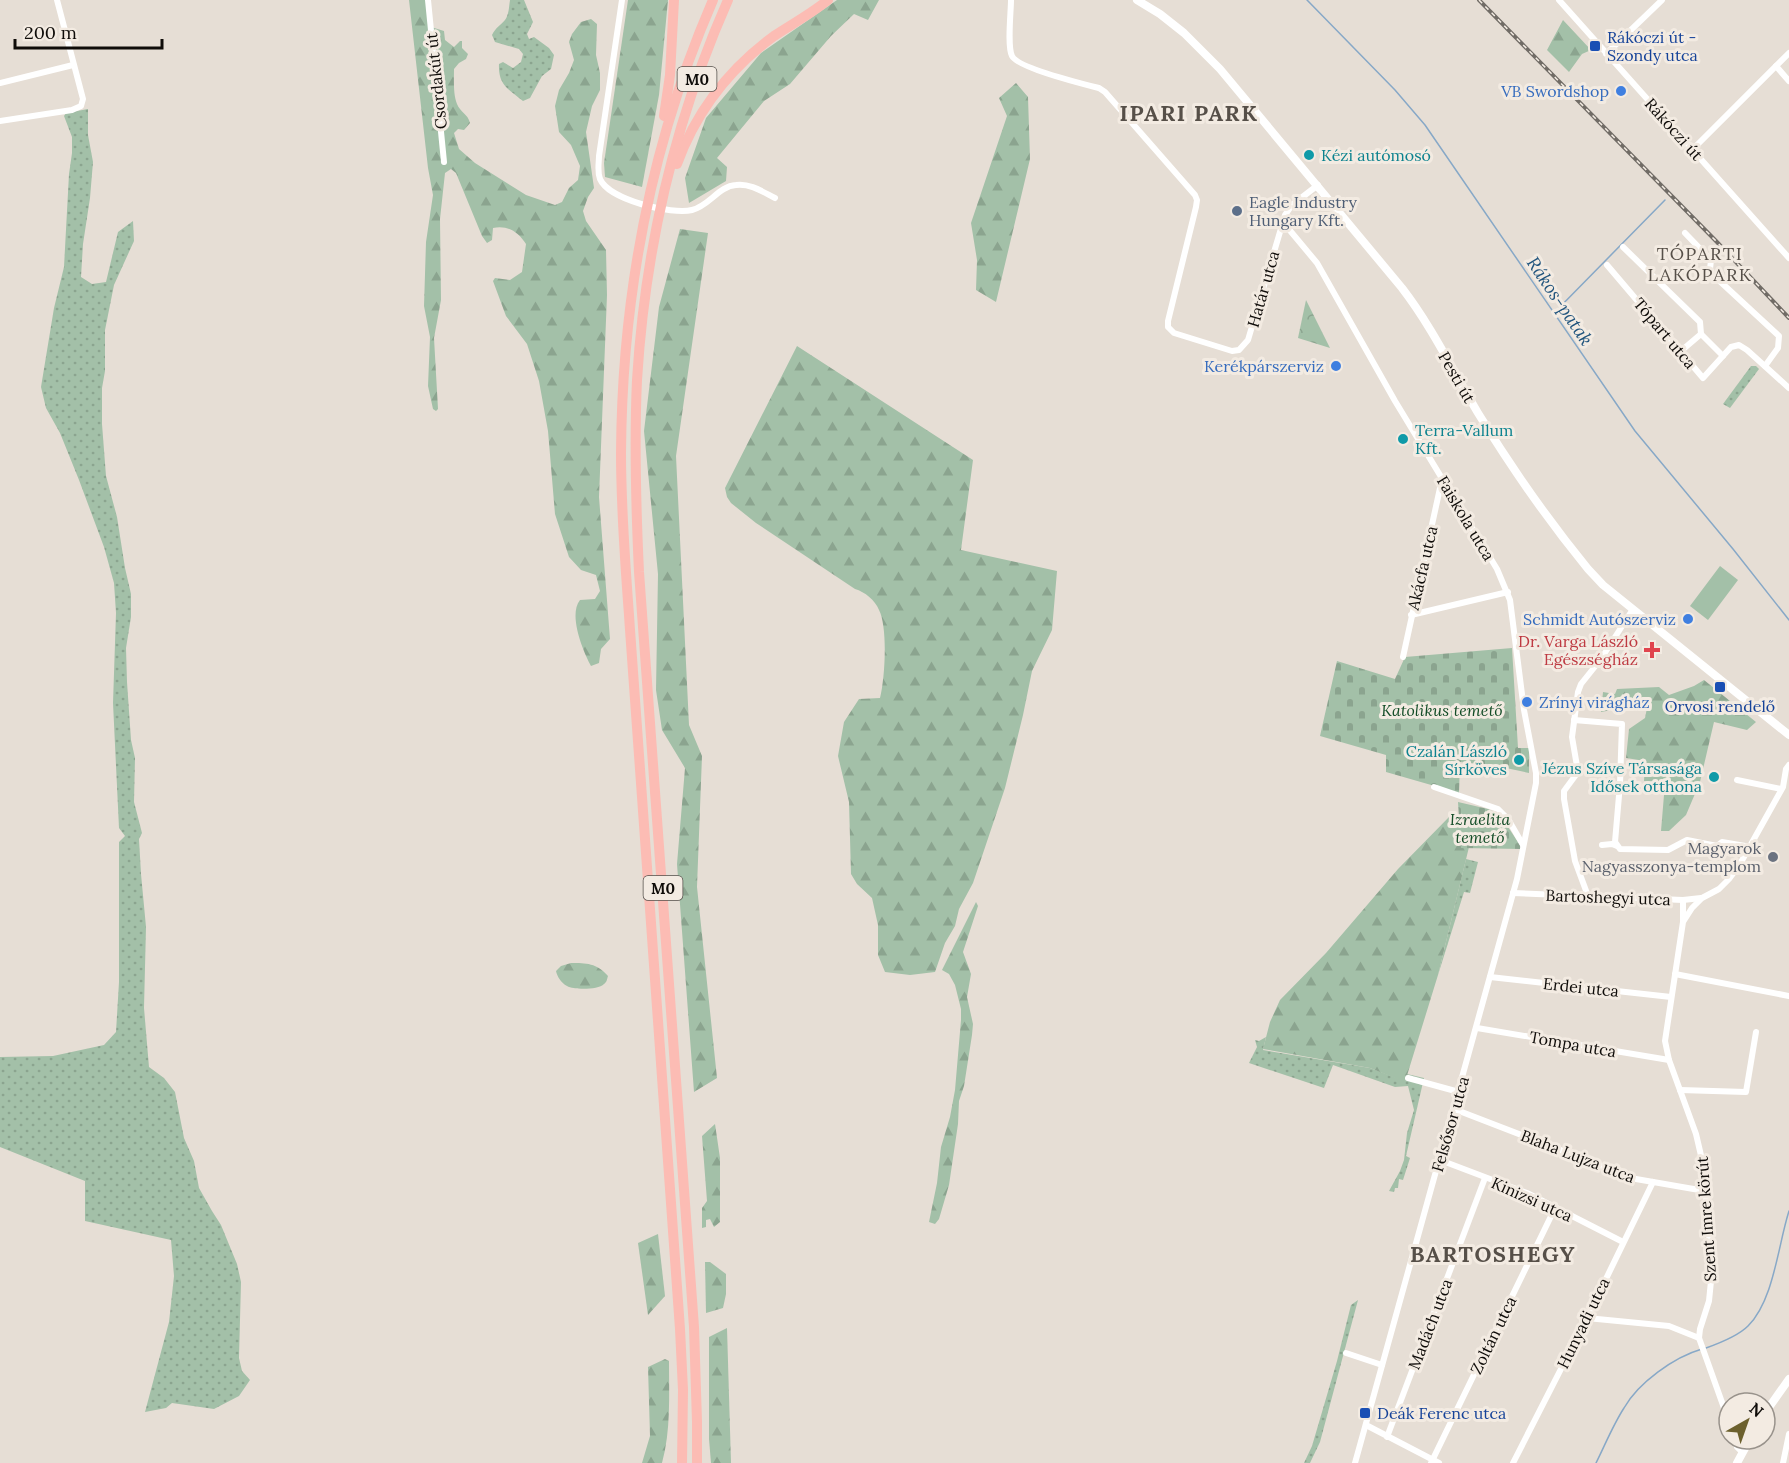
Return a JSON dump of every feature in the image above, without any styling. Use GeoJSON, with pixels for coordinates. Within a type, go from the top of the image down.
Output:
{"type":"FeatureCollection","features":[{"type":"Feature","properties":{"kind":"highway"},"geometry":{"type":"LineString","coordinates":[[663,142],[662,125],[670,75],[674,0]]}},
{"type":"Feature","properties":{"kind":"highway","name":"M0"},"geometry":{"type":"LineString","coordinates":[[682,1463],[683,1401],[680,1329],[627,586],[621,452],[627,335],[643,224],[663,142],[713,0]]}},
{"type":"Feature","properties":{"kind":"highway","name":"M0"},"geometry":{"type":"LineString","coordinates":[[697,1463],[694,1327],[639,572],[635,483],[637,382],[649,270],[666,185],[691,95],[711,38],[728,0]]}},
{"type":"Feature","properties":{"kind":"highway"},"geometry":{"type":"LineString","coordinates":[[666,185],[695,122],[735,69],[772,38],[828,0]]}},
{"type":"Feature","properties":{"kind":"main road","name":"Pesti út"},"geometry":{"type":"LineString","coordinates":[[1139,1],[1172,22],[1198,46],[1318,185],[1410,298],[1503,453],[1571,548],[1603,585],[1789,735]]}},
{"type":"Feature","properties":{"kind":"main road"},"geometry":{"type":"LineString","coordinates":[[1777,1396],[1789,1379]]}},
{"type":"Feature","properties":{"kind":"main road"},"geometry":{"type":"LineString","coordinates":[[1737,1463],[1743,1453]]}},
{"type":"Feature","properties":{"kind":"street"},"geometry":{"type":"LineString","coordinates":[[0,121],[81,106],[83,99],[57,0]]}},
{"type":"Feature","properties":{"kind":"street","name":"Csordakút út"},"geometry":{"type":"LineString","coordinates":[[428,0],[444,162]]}},
{"type":"Feature","properties":{"kind":"street"},"geometry":{"type":"LineString","coordinates":[[622,0],[598,169],[604,185],[626,200],[675,211],[695,209],[733,185],[754,187],[775,198]]}},
{"type":"Feature","properties":{"kind":"street","name":"Határ utca"},"geometry":{"type":"LineString","coordinates":[[1011,0],[1010,53],[1013,58],[1027,67],[1099,88],[1105,92],[1195,195],[1196,207],[1168,321],[1168,327],[1174,333],[1232,351],[1239,350],[1248,340],[1282,221],[1292,205],[1318,185]]}},
{"type":"Feature","properties":{"kind":"street","name":"Rákóczi út"},"geometry":{"type":"LineString","coordinates":[[1558,0],[1789,258]]}},
{"type":"Feature","properties":{"kind":"street"},"geometry":{"type":"LineString","coordinates":[[1606,54],[1662,0]]}},
{"type":"Feature","properties":{"kind":"street"},"geometry":{"type":"LineString","coordinates":[[1692,150],[1789,52]]}},
{"type":"Feature","properties":{"kind":"street"},"geometry":{"type":"LineString","coordinates":[[0,83],[74,65]]}},
{"type":"Feature","properties":{"kind":"street"},"geometry":{"type":"LineString","coordinates":[[1776,66],[1789,81]]}},
{"type":"Feature","properties":{"kind":"street","name":"Faiskola utca"},"geometry":{"type":"LineString","coordinates":[[1282,221],[1317,263],[1395,401],[1497,569],[1508,592],[1536,783]]}},
{"type":"Feature","properties":{"kind":"street"},"geometry":{"type":"LineString","coordinates":[[1685,233],[1711,260],[1712,274],[1779,336],[1778,348],[1764,366]]}},
{"type":"Feature","properties":{"kind":"street","name":"Tópart utca"},"geometry":{"type":"LineString","coordinates":[[1623,247],[1700,322],[1701,334],[1723,356]]}},
{"type":"Feature","properties":{"kind":"street","name":"Tópart utca"},"geometry":{"type":"LineString","coordinates":[[1607,265],[1703,378],[1731,347],[1739,345],[1789,388]]}},
{"type":"Feature","properties":{"kind":"street"},"geometry":{"type":"LineString","coordinates":[[1682,351],[1701,334]]}},
{"type":"Feature","properties":{"kind":"street","name":"Akácfa utca"},"geometry":{"type":"LineString","coordinates":[[1403,657],[1442,479]]}},
{"type":"Feature","properties":{"kind":"street"},"geometry":{"type":"LineString","coordinates":[[1411,615],[1508,592]]}},
{"type":"Feature","properties":{"kind":"street"},"geometry":{"type":"LineString","coordinates":[[1588,897],[1575,861],[1564,799],[1564,790],[1578,772],[1572,737],[1575,701],[1581,684],[1633,609]]}},
{"type":"Feature","properties":{"kind":"street"},"geometry":{"type":"LineString","coordinates":[[1574,720],[1622,724],[1615,842],[1617,846]]}},
{"type":"Feature","properties":{"kind":"street","name":"Szent Imre körút"},"geometry":{"type":"LineString","coordinates":[[1718,1391],[1699,1338],[1709,1300],[1711,1280],[1700,1147],[1669,1060],[1665,1041],[1683,922],[1702,898],[1719,889],[1729,879],[1784,788],[1786,769],[1789,765]]}},
{"type":"Feature","properties":{"kind":"street"},"geometry":{"type":"LineString","coordinates":[[1737,780],[1784,788]]}},
{"type":"Feature","properties":{"kind":"street","name":"Felsősor utca"},"geometry":{"type":"LineString","coordinates":[[1354,1463],[1514,893],[1536,783]]}},
{"type":"Feature","properties":{"kind":"street"},"geometry":{"type":"LineString","coordinates":[[1434,787],[1498,809],[1508,819],[1524,845]]}},
{"type":"Feature","properties":{"kind":"street"},"geometry":{"type":"LineString","coordinates":[[1602,844],[1612,844],[1620,849],[1668,850],[1687,840],[1694,840],[1717,846],[1722,842],[1750,847]]}},
{"type":"Feature","properties":{"kind":"street","name":"Bartoshegyi utca"},"geometry":{"type":"LineString","coordinates":[[1514,893],[1683,900],[1702,898]]}},
{"type":"Feature","properties":{"kind":"street"},"geometry":{"type":"LineString","coordinates":[[1683,900],[1683,922]]}},
{"type":"Feature","properties":{"kind":"street"},"geometry":{"type":"LineString","coordinates":[[1675,974],[1789,996]]}},
{"type":"Feature","properties":{"kind":"street","name":"Erdei utca"},"geometry":{"type":"LineString","coordinates":[[1490,977],[1671,997]]}},
{"type":"Feature","properties":{"kind":"street","name":"Tompa utca"},"geometry":{"type":"LineString","coordinates":[[1477,1028],[1669,1060]]}},
{"type":"Feature","properties":{"kind":"street"},"geometry":{"type":"LineString","coordinates":[[1680,1090],[1746,1092],[1756,1032]]}},
{"type":"Feature","properties":{"kind":"street"},"geometry":{"type":"LineString","coordinates":[[1408,1078],[1459,1092]]}},
{"type":"Feature","properties":{"kind":"street","name":"Blaha Lujza utca"},"geometry":{"type":"LineString","coordinates":[[1454,1109],[1636,1179],[1705,1191]]}},
{"type":"Feature","properties":{"kind":"street","name":"Kinizsi utca"},"geometry":{"type":"LineString","coordinates":[[1440,1160],[1527,1193],[1623,1242]]}},
{"type":"Feature","properties":{"kind":"street","name":"Madách utca"},"geometry":{"type":"LineString","coordinates":[[1388,1437],[1485,1178]]}},
{"type":"Feature","properties":{"kind":"street","name":"Hunyadi utca"},"geometry":{"type":"LineString","coordinates":[[1513,1463],[1653,1182]]}},
{"type":"Feature","properties":{"kind":"street","name":"Zoltán utca"},"geometry":{"type":"LineString","coordinates":[[1434,1462],[1555,1208]]}},
{"type":"Feature","properties":{"kind":"street"},"geometry":{"type":"LineString","coordinates":[[1587,1318],[1669,1326],[1699,1338]]}},
{"type":"Feature","properties":{"kind":"street"},"geometry":{"type":"LineString","coordinates":[[1346,1353],[1382,1365]]}},
{"type":"Feature","properties":{"kind":"street"},"geometry":{"type":"LineString","coordinates":[[1365,1425],[1434,1462]]}},
{"type":"Feature","properties":{"kind":"street"},"geometry":{"type":"LineString","coordinates":[[1783,1463],[1789,1434]]}},
{"type":"Feature","properties":{"kind":"green space"},"geometry":{"type":"Polygon","coordinates":[[[409,0],[426,0],[431,27],[444,31],[445,40],[454,47],[462,41],[462,48],[468,54],[466,59],[454,69],[458,107],[468,117],[470,123],[464,130],[458,129],[454,133],[459,149],[475,163],[526,195],[555,205],[562,202],[569,188],[578,180],[580,166],[571,145],[559,132],[555,106],[559,90],[574,60],[569,42],[581,22],[591,19],[597,24],[596,55],[600,73],[600,90],[592,106],[586,132],[594,188],[583,211],[586,221],[606,250],[607,295],[599,497],[610,639],[601,649],[599,663],[591,666],[578,633],[576,615],[580,600],[595,599],[600,591],[596,575],[581,570],[569,557],[555,514],[548,431],[539,381],[527,344],[506,316],[493,281],[495,278],[510,280],[522,272],[526,244],[512,230],[498,227],[493,228],[492,240],[487,243],[456,173],[451,169],[445,173],[440,219],[441,300],[434,338],[438,409],[436,411],[433,409],[428,386],[430,337],[424,306],[426,242],[433,195],[409,0]]]}},
{"type":"Feature","properties":{"kind":"green space"},"geometry":{"type":"Polygon","coordinates":[[[510,0],[524,0],[533,22],[527,34],[529,39],[534,37],[549,48],[554,55],[551,69],[542,76],[530,98],[523,101],[502,82],[499,64],[503,62],[513,68],[521,62],[523,54],[519,49],[495,42],[492,35],[506,18],[510,0]]]}},
{"type":"Feature","properties":{"kind":"green space"},"geometry":{"type":"Polygon","coordinates":[[[628,0],[668,0],[659,95],[642,187],[605,177],[604,163],[628,0]]]}},
{"type":"Feature","properties":{"kind":"green space"},"geometry":{"type":"Polygon","coordinates":[[[837,0],[879,0],[868,20],[854,14],[831,36],[790,84],[764,101],[717,158],[727,167],[726,181],[689,203],[685,178],[706,118],[761,53],[837,0]]]}},
{"type":"Feature","properties":{"kind":"green space"},"geometry":{"type":"Polygon","coordinates":[[[1563,20],[1591,50],[1582,54],[1569,72],[1547,50],[1563,20]]]}},
{"type":"Feature","properties":{"kind":"green space"},"geometry":{"type":"Polygon","coordinates":[[[1016,83],[1028,97],[1030,159],[996,302],[976,290],[977,260],[971,223],[1007,116],[999,98],[1016,83]]]}},
{"type":"Feature","properties":{"kind":"green space"},"geometry":{"type":"Polygon","coordinates":[[[88,109],[88,135],[93,162],[81,277],[92,284],[106,282],[118,232],[133,221],[134,241],[114,285],[105,330],[102,424],[106,476],[117,517],[131,594],[131,617],[126,648],[127,682],[131,740],[135,758],[134,802],[142,833],[139,839],[146,927],[144,1008],[149,1067],[164,1078],[175,1092],[184,1138],[194,1161],[199,1188],[221,1225],[237,1264],[241,1282],[239,1358],[242,1371],[250,1380],[239,1396],[214,1409],[172,1403],[166,1408],[145,1412],[169,1322],[174,1276],[171,1240],[85,1221],[85,1181],[0,1147],[0,1057],[53,1056],[104,1045],[116,1032],[119,982],[119,842],[125,836],[119,828],[113,703],[116,613],[114,583],[104,547],[60,433],[46,408],[41,387],[54,308],[64,267],[72,137],[64,116],[66,113],[88,109]]]}},
{"type":"Feature","properties":{"kind":"green space"},"geometry":{"type":"Polygon","coordinates":[[[680,229],[708,233],[676,456],[689,725],[702,756],[697,887],[717,1078],[694,1092],[677,864],[685,768],[662,730],[656,690],[658,574],[644,431],[659,307],[680,229]]]}},
{"type":"Feature","properties":{"kind":"green space"},"geometry":{"type":"Polygon","coordinates":[[[1306,300],[1330,348],[1298,338],[1306,300]]]}},
{"type":"Feature","properties":{"kind":"green space"},"geometry":{"type":"Polygon","coordinates":[[[797,346],[973,460],[961,550],[1057,571],[1052,630],[1032,671],[1005,788],[973,883],[959,909],[955,926],[945,943],[935,972],[910,975],[885,972],[878,955],[878,925],[872,898],[857,884],[851,874],[849,802],[838,756],[844,722],[859,699],[880,698],[885,653],[884,628],[879,610],[866,594],[756,523],[731,503],[725,488],[797,346]]]}},
{"type":"Feature","properties":{"kind":"green space"},"geometry":{"type":"Polygon","coordinates":[[[1751,366],[1759,369],[1730,408],[1723,404],[1751,366]]]}},
{"type":"Feature","properties":{"kind":"green space"},"geometry":{"type":"Polygon","coordinates":[[[1720,566],[1738,580],[1708,620],[1690,606],[1720,566]]]}},
{"type":"Feature","properties":{"kind":"green space","name":"Katolikus temető"},"geometry":{"type":"Polygon","coordinates":[[[1512,648],[1518,748],[1529,748],[1529,773],[1492,765],[1460,762],[1459,793],[1386,772],[1386,755],[1320,736],[1337,661],[1395,679],[1405,657],[1512,648]]]}},
{"type":"Feature","properties":{"kind":"green space"},"geometry":{"type":"Polygon","coordinates":[[[1704,680],[1756,722],[1747,730],[1714,722],[1700,782],[1686,815],[1669,831],[1661,831],[1665,783],[1644,781],[1645,761],[1626,758],[1629,729],[1645,718],[1647,708],[1640,703],[1601,712],[1603,692],[1615,694],[1617,689],[1659,687],[1669,695],[1704,680]]]}},
{"type":"Feature","properties":{"kind":"green space","name":"Izraelita temető"},"geometry":{"type":"Polygon","coordinates":[[[1458,802],[1488,809],[1500,815],[1521,849],[1461,848],[1458,802]]]}},
{"type":"Feature","properties":{"kind":"green space"},"geometry":{"type":"Polygon","coordinates":[[[1450,816],[1460,821],[1461,847],[1469,847],[1438,975],[1405,1082],[1370,1068],[1263,1049],[1270,1022],[1280,1000],[1326,953],[1398,869],[1450,816]]]}},
{"type":"Feature","properties":{"kind":"green space"},"geometry":{"type":"Polygon","coordinates":[[[1466,859],[1478,862],[1470,893],[1464,892],[1438,975],[1466,859]]]}},
{"type":"Feature","properties":{"kind":"green space"},"geometry":{"type":"Polygon","coordinates":[[[976,902],[978,906],[963,952],[971,974],[967,997],[973,1024],[972,1035],[964,1086],[959,1101],[949,1185],[939,1219],[935,1224],[929,1222],[941,1147],[955,1090],[961,1020],[961,1009],[955,985],[949,974],[942,970],[976,902]]]}},
{"type":"Feature","properties":{"kind":"green space"},"geometry":{"type":"Polygon","coordinates":[[[571,963],[595,966],[608,976],[605,983],[586,989],[567,986],[556,971],[561,966],[571,963]]]}},
{"type":"Feature","properties":{"kind":"green space"},"geometry":{"type":"Polygon","coordinates":[[[1266,1037],[1263,1050],[1370,1068],[1405,1081],[1407,1074],[1424,1078],[1406,1156],[1410,1158],[1403,1180],[1399,1179],[1398,1188],[1395,1188],[1394,1192],[1389,1191],[1404,1160],[1407,1133],[1414,1110],[1408,1086],[1395,1087],[1333,1065],[1324,1088],[1249,1063],[1257,1047],[1255,1040],[1259,1041],[1266,1037]]]}},
{"type":"Feature","properties":{"kind":"green space"},"geometry":{"type":"Polygon","coordinates":[[[715,1124],[720,1158],[720,1222],[714,1227],[710,1219],[706,1220],[706,1227],[702,1228],[702,1208],[707,1201],[702,1136],[715,1124]]]}},
{"type":"Feature","properties":{"kind":"green space"},"geometry":{"type":"Polygon","coordinates":[[[658,1234],[665,1296],[648,1315],[638,1243],[658,1234]]]}},
{"type":"Feature","properties":{"kind":"green space"},"geometry":{"type":"Polygon","coordinates":[[[705,1262],[710,1262],[726,1274],[723,1308],[706,1313],[705,1262]]]}},
{"type":"Feature","properties":{"kind":"green space"},"geometry":{"type":"Polygon","coordinates":[[[1358,1300],[1320,1442],[1310,1463],[1304,1463],[1312,1446],[1351,1305],[1358,1300]]]}},
{"type":"Feature","properties":{"kind":"green space"},"geometry":{"type":"Polygon","coordinates":[[[727,1328],[731,1463],[711,1463],[709,1337],[727,1328]]]}},
{"type":"Feature","properties":{"kind":"green space"},"geometry":{"type":"Polygon","coordinates":[[[665,1359],[669,1361],[669,1400],[665,1451],[662,1463],[642,1463],[650,1436],[648,1367],[665,1359]]]}},
{"type":"Feature","properties":{"kind":"waterway","name":"Rákos-patak"},"geometry":{"type":"LineString","coordinates":[[1307,0],[1395,90],[1425,125],[1635,431],[1789,620]]}},
{"type":"Feature","properties":{"kind":"waterway"},"geometry":{"type":"LineString","coordinates":[[1554,313],[1665,200]]}},
{"type":"Feature","properties":{"kind":"waterway"},"geometry":{"type":"LineString","coordinates":[[1706,1348],[1739,1333],[1757,1315],[1774,1272],[1789,1211]]}},
{"type":"Feature","properties":{"kind":"waterway"},"geometry":{"type":"LineString","coordinates":[[1596,1463],[1620,1415],[1638,1389],[1647,1380],[1680,1358],[1702,1349]]}},
{"type":"Feature","properties":{"kind":"railway"},"geometry":{"type":"LineString","coordinates":[[1479,0],[1789,318]]}},
{"type":"Feature","properties":{"kind":"place","name":"Rákóczi út - Szondy utca"},"geometry":{"type":"Point","coordinates":[1595,46]}},
{"type":"Feature","properties":{"kind":"place","name":"VB Swordshop"},"geometry":{"type":"Point","coordinates":[1621,91]}},
{"type":"Feature","properties":{"kind":"place","name":"Kézi autómosó"},"geometry":{"type":"Point","coordinates":[1309,155]}},
{"type":"Feature","properties":{"kind":"place","name":"Eagle Industry Hungary Kft."},"geometry":{"type":"Point","coordinates":[1237,211]}},
{"type":"Feature","properties":{"kind":"place","name":"Kerékpárszerviz"},"geometry":{"type":"Point","coordinates":[1336,366]}},
{"type":"Feature","properties":{"kind":"place","name":"Terra-Vallum Kft."},"geometry":{"type":"Point","coordinates":[1403,439]}},
{"type":"Feature","properties":{"kind":"place","name":"Schmidt Autószerviz"},"geometry":{"type":"Point","coordinates":[1688,619]}},
{"type":"Feature","properties":{"kind":"place","name":"Dr. Varga László Egészségház"},"geometry":{"type":"Point","coordinates":[1652,650]}},
{"type":"Feature","properties":{"kind":"place","name":"Orvosi rendelő"},"geometry":{"type":"Point","coordinates":[1720,687]}},
{"type":"Feature","properties":{"kind":"place","name":"Zrínyi virágház"},"geometry":{"type":"Point","coordinates":[1527,702]}},
{"type":"Feature","properties":{"kind":"place","name":"Czalán László Sírköves"},"geometry":{"type":"Point","coordinates":[1519,760]}},
{"type":"Feature","properties":{"kind":"place","name":"Jézus Szíve Társasága Idősek otthona"},"geometry":{"type":"Point","coordinates":[1714,777]}},
{"type":"Feature","properties":{"kind":"place","name":"Magyarok Nagyasszonya-templom"},"geometry":{"type":"Point","coordinates":[1773,857]}},
{"type":"Feature","properties":{"kind":"place","name":"Deák Ferenc utca"},"geometry":{"type":"Point","coordinates":[1365,1413]}},
{"type":"Feature","properties":{"kind":"district","name":"IPARI PARK"},"geometry":{"type":"Point","coordinates":[1189,113]}},
{"type":"Feature","properties":{"kind":"district","name":"TÓPARTI LAKÓPARK"},"geometry":{"type":"Point","coordinates":[1700,263]}},
{"type":"Feature","properties":{"kind":"district","name":"BARTOSHEGY"},"geometry":{"type":"Point","coordinates":[1493,1254]}}]}
